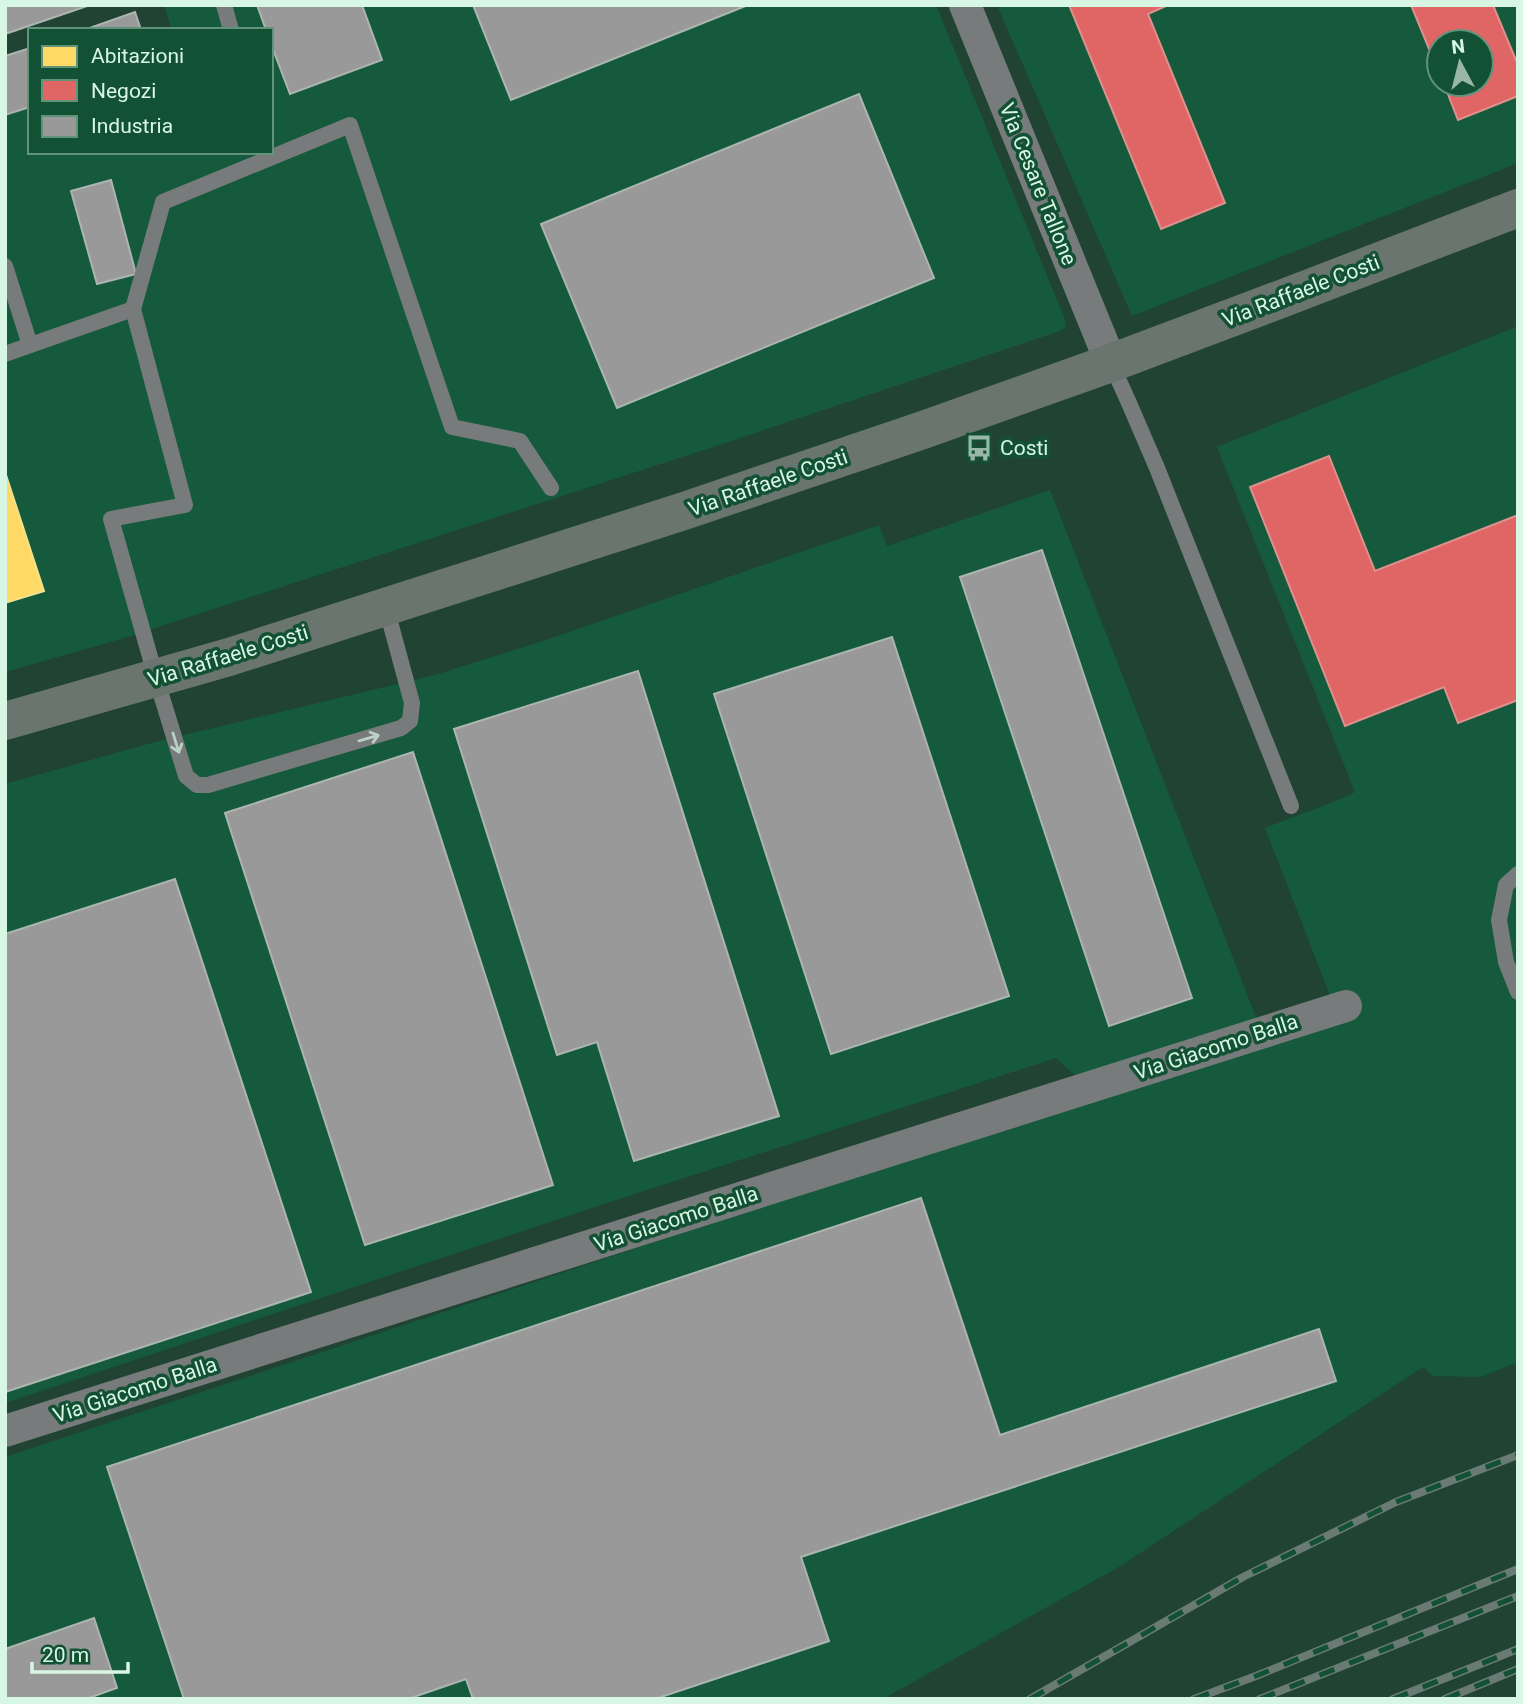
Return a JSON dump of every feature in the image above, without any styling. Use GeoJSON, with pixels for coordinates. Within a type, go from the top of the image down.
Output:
{"type":"FeatureCollection","features":[{"type":"Feature","properties":{"kind":"street","name":"Via Cesare Tallone"},"geometry":{"type":"LineString","coordinates":[[965,5],[1111,363]]}},
{"type":"Feature","properties":{"kind":"street","name":"Via Raffaele Costi"},"geometry":{"type":"LineString","coordinates":[[5,721],[229,657],[684,511],[1111,363],[1518,208]]}},
{"type":"Feature","properties":{"kind":"street","name":"Via Giacomo Balla"},"geometry":{"type":"LineString","coordinates":[[5,1431],[1346,1006]]}},
{"type":"Feature","properties":{"kind":"lane"},"geometry":{"type":"LineString","coordinates":[[224,5],[231,28]]}},
{"type":"Feature","properties":{"kind":"lane"},"geometry":{"type":"LineString","coordinates":[[273,153],[350,125],[452,427],[520,441],[551,488]]}},
{"type":"Feature","properties":{"kind":"lane"},"geometry":{"type":"LineString","coordinates":[[271,154],[163,202],[133,309],[185,505],[111,519],[186,776],[197,785],[208,785],[401,728],[410,721],[412,704],[386,607]]}},
{"type":"Feature","properties":{"kind":"lane"},"geometry":{"type":"LineString","coordinates":[[5,266],[30,345]]}},
{"type":"Feature","properties":{"kind":"lane"},"geometry":{"type":"LineString","coordinates":[[5,354],[133,309]]}},
{"type":"Feature","properties":{"kind":"lane"},"geometry":{"type":"LineString","coordinates":[[1111,363],[1157,468],[1291,806]]}},
{"type":"Feature","properties":{"kind":"lane"},"geometry":{"type":"LineString","coordinates":[[1518,874],[1506,885],[1499,920],[1506,962],[1518,992]]}},
{"type":"Feature","properties":{"kind":"shaded area"},"geometry":{"type":"Polygon","coordinates":[[[164,5],[936,5],[1066,327],[707,449],[121,639],[5,672],[5,115],[28,108],[28,154],[273,154],[273,28],[171,28],[164,5]]]}},
{"type":"Feature","properties":{"kind":"shaded area"},"geometry":{"type":"Polygon","coordinates":[[[997,5],[1518,5],[1518,163],[1132,316],[997,5]]]}},
{"type":"Feature","properties":{"kind":"shaded area"},"geometry":{"type":"Polygon","coordinates":[[[1518,326],[1518,1362],[1481,1377],[1433,1376],[1423,1367],[1122,1565],[883,1699],[5,1699],[5,1457],[1338,1016],[1265,828],[1355,792],[1217,447],[1518,326]]]}},
{"type":"Feature","properties":{"kind":"shaded area"},"geometry":{"type":"Polygon","coordinates":[[[1050,490],[1258,1022],[1077,1077],[1056,1058],[607,1203],[5,1403],[5,784],[155,742],[435,675],[546,640],[879,525],[887,546],[1050,490]]]}},
{"type":"Feature","properties":{"kind":"building: Abitazioni"},"geometry":{"type":"Polygon","coordinates":[[[5,472],[44,591],[5,603],[5,472]]]}},
{"type":"Feature","properties":{"kind":"building: Negozi"},"geometry":{"type":"Polygon","coordinates":[[[1069,5],[1168,5],[1148,14],[1225,203],[1161,229],[1069,5]]]}},
{"type":"Feature","properties":{"kind":"building: Negozi"},"geometry":{"type":"Polygon","coordinates":[[[1411,5],[1493,5],[1518,65],[1518,96],[1458,120],[1449,98],[1495,98],[1495,28],[1425,28],[1425,39],[1411,5]]]}},
{"type":"Feature","properties":{"kind":"building: Negozi"},"geometry":{"type":"Polygon","coordinates":[[[1329,456],[1375,571],[1518,515],[1518,700],[1458,723],[1444,687],[1345,726],[1250,487],[1329,456]]]}},
{"type":"Feature","properties":{"kind":"building: Industria"},"geometry":{"type":"Polygon","coordinates":[[[5,5],[90,5],[5,34],[5,5]]]}},
{"type":"Feature","properties":{"kind":"building: Industria"},"geometry":{"type":"Polygon","coordinates":[[[257,5],[362,5],[382,60],[290,94],[273,49],[273,28],[265,28],[257,5]]]}},
{"type":"Feature","properties":{"kind":"building: Industria"},"geometry":{"type":"Polygon","coordinates":[[[473,5],[748,5],[511,100],[473,5]]]}},
{"type":"Feature","properties":{"kind":"building: Industria"},"geometry":{"type":"Polygon","coordinates":[[[135,12],[140,28],[90,28],[135,12]]]}},
{"type":"Feature","properties":{"kind":"building: Industria"},"geometry":{"type":"Polygon","coordinates":[[[28,49],[28,108],[5,115],[5,56],[28,49]]]}},
{"type":"Feature","properties":{"kind":"building: Industria"},"geometry":{"type":"Polygon","coordinates":[[[859,94],[934,278],[617,408],[541,224],[859,94]]]}},
{"type":"Feature","properties":{"kind":"building: Industria"},"geometry":{"type":"Polygon","coordinates":[[[111,180],[136,274],[97,284],[71,191],[111,180]]]}},
{"type":"Feature","properties":{"kind":"building: Industria"},"geometry":{"type":"Polygon","coordinates":[[[1042,550],[1192,998],[1109,1026],[960,577],[1042,550]]]}},
{"type":"Feature","properties":{"kind":"building: Industria"},"geometry":{"type":"Polygon","coordinates":[[[892,637],[1009,996],[831,1054],[714,694],[892,637]]]}},
{"type":"Feature","properties":{"kind":"building: Industria"},"geometry":{"type":"Polygon","coordinates":[[[638,671],[779,1116],[634,1161],[597,1042],[557,1055],[454,729],[638,671]]]}},
{"type":"Feature","properties":{"kind":"building: Industria"},"geometry":{"type":"Polygon","coordinates":[[[413,752],[553,1185],[365,1245],[225,813],[413,752]]]}},
{"type":"Feature","properties":{"kind":"building: Industria"},"geometry":{"type":"Polygon","coordinates":[[[175,879],[311,1292],[5,1392],[5,934],[175,879]]]}},
{"type":"Feature","properties":{"kind":"building: Industria"},"geometry":{"type":"Polygon","coordinates":[[[921,1198],[1000,1435],[1319,1329],[1336,1381],[801,1557],[829,1641],[655,1699],[473,1699],[466,1679],[408,1699],[184,1699],[107,1467],[921,1198]]]}},
{"type":"Feature","properties":{"kind":"building: Industria"},"geometry":{"type":"Polygon","coordinates":[[[94,1618],[117,1688],[86,1699],[5,1699],[5,1649],[94,1618]]]}},
{"type":"Feature","properties":{"kind":"railway"},"geometry":{"type":"LineString","coordinates":[[1030,1699],[1243,1577],[1396,1502],[1518,1455]]}},
{"type":"Feature","properties":{"kind":"railway"},"geometry":{"type":"LineString","coordinates":[[1194,1699],[1518,1569]]}},
{"type":"Feature","properties":{"kind":"railway"},"geometry":{"type":"LineString","coordinates":[[1260,1699],[1518,1596]]}},
{"type":"Feature","properties":{"kind":"railway"},"geometry":{"type":"LineString","coordinates":[[1393,1699],[1518,1649]]}},
{"type":"Feature","properties":{"kind":"railway"},"geometry":{"type":"LineString","coordinates":[[1445,1699],[1518,1669]]}},
{"type":"Feature","properties":{"kind":"place","name":"Costi"},"geometry":{"type":"Point","coordinates":[979,448]}}]}
